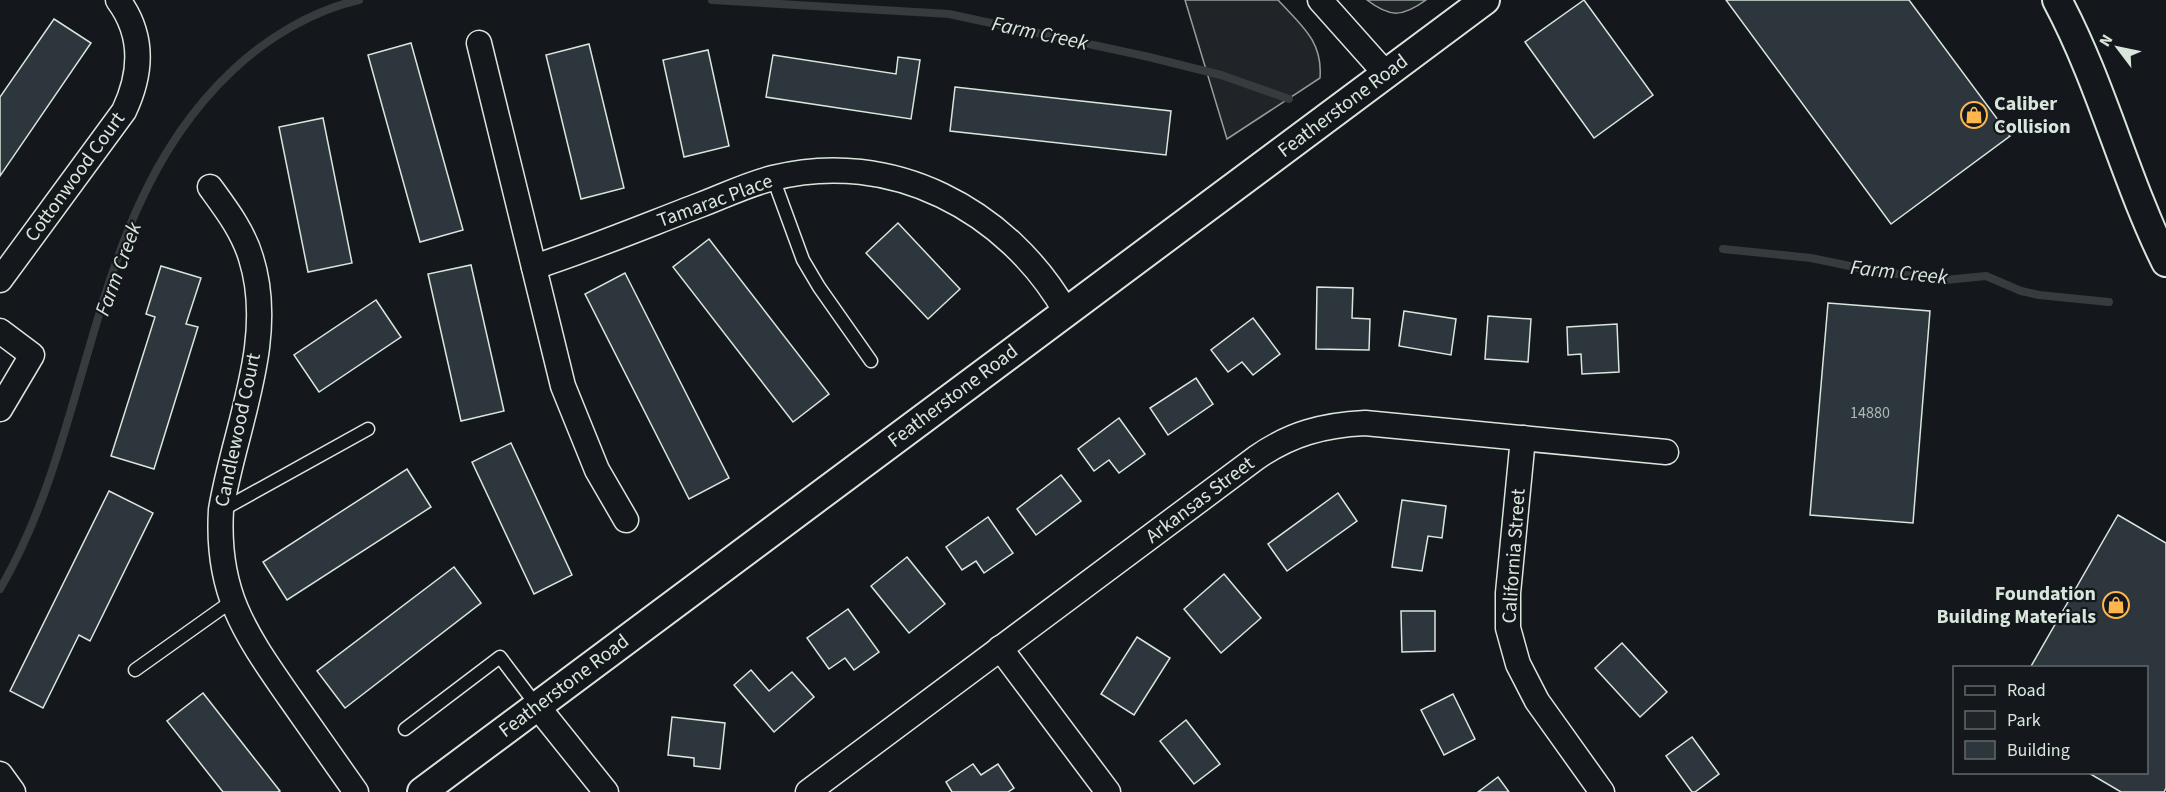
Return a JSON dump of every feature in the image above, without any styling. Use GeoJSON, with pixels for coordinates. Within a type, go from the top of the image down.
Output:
{"type":"FeatureCollection","features":[{"type":"Feature","properties":{"kind":"street","name":"Cottonwood Court"},"geometry":{"type":"LineString","coordinates":[[0,280],[124,111],[130,97],[138,71],[138,48],[132,23],[118,0]]}},
{"type":"Feature","properties":{"kind":"street"},"geometry":{"type":"LineString","coordinates":[[1320,0],[1386,74]]}},
{"type":"Feature","properties":{"kind":"street","name":"Featherstone Road"},"geometry":{"type":"LineString","coordinates":[[422,792],[1485,0]]}},
{"type":"Feature","properties":{"kind":"street"},"geometry":{"type":"LineString","coordinates":[[2057,0],[2090,70],[2139,206],[2166,262]]}},
{"type":"Feature","properties":{"kind":"street"},"geometry":{"type":"LineString","coordinates":[[479,43],[563,386],[597,470],[626,520]]}},
{"type":"Feature","properties":{"kind":"street","name":"Tamarac Place"},"geometry":{"type":"LineString","coordinates":[[534,267],[773,178],[836,171],[881,175],[918,185],[956,202],[991,224],[1022,250],[1050,283],[1066,312]]}},
{"type":"Feature","properties":{"kind":"street","name":"Candlewood Court"},"geometry":{"type":"LineString","coordinates":[[210,187],[241,233],[251,257],[259,289],[260,322],[221,510],[220,529],[225,574],[232,601],[247,637],[356,792]]}},
{"type":"Feature","properties":{"kind":"street"},"geometry":{"type":"LineString","coordinates":[[0,331],[32,356],[0,409]]}},
{"type":"Feature","properties":{"kind":"street","name":"Arkansas Street"},"geometry":{"type":"LineString","coordinates":[[808,792],[1256,458],[1295,435],[1329,426],[1365,423],[1666,452]]}},
{"type":"Feature","properties":{"kind":"street","name":"California Street"},"geometry":{"type":"LineString","coordinates":[[1523,438],[1508,593],[1508,628],[1518,664],[1537,701],[1602,792]]}},
{"type":"Feature","properties":{"kind":"street"},"geometry":{"type":"LineString","coordinates":[[1000,648],[1108,792]]}},
{"type":"Feature","properties":{"kind":"street"},"geometry":{"type":"LineString","coordinates":[[537,706],[606,792]]}},
{"type":"Feature","properties":{"kind":"street"},"geometry":{"type":"LineString","coordinates":[[0,774],[14,792]]}},
{"type":"Feature","properties":{"kind":"lane"},"geometry":{"type":"LineString","coordinates":[[773,178],[803,260],[819,287],[871,361]]}},
{"type":"Feature","properties":{"kind":"lane"},"geometry":{"type":"LineString","coordinates":[[221,510],[368,429]]}},
{"type":"Feature","properties":{"kind":"lane"},"geometry":{"type":"LineString","coordinates":[[135,669],[232,601]]}},
{"type":"Feature","properties":{"kind":"lane"},"geometry":{"type":"LineString","coordinates":[[405,729],[500,657],[537,706]]}},
{"type":"Feature","properties":{"kind":"green space"},"geometry":{"type":"Polygon","coordinates":[[[1185,0],[1278,0],[1309,34],[1318,54],[1320,78],[1227,139],[1185,0]]]}},
{"type":"Feature","properties":{"kind":"green space"},"geometry":{"type":"Polygon","coordinates":[[[1367,0],[1426,0],[1410,10],[1396,13],[1383,10],[1367,0]]]}},
{"type":"Feature","properties":{"kind":"building"},"geometry":{"type":"Polygon","coordinates":[[[1584,0],[1653,95],[1594,138],[1525,42],[1584,0]]]}},
{"type":"Feature","properties":{"kind":"building"},"geometry":{"type":"Polygon","coordinates":[[[1726,0],[1909,0],[2010,136],[1891,224],[1726,0]]]}},
{"type":"Feature","properties":{"kind":"building"},"geometry":{"type":"Polygon","coordinates":[[[54,19],[91,43],[0,176],[0,97],[54,19]]]}},
{"type":"Feature","properties":{"kind":"building"},"geometry":{"type":"Polygon","coordinates":[[[411,43],[463,230],[420,242],[368,55],[411,43]]]}},
{"type":"Feature","properties":{"kind":"building"},"geometry":{"type":"Polygon","coordinates":[[[589,44],[624,188],[581,199],[546,55],[589,44]]]}},
{"type":"Feature","properties":{"kind":"building"},"geometry":{"type":"Polygon","coordinates":[[[708,50],[729,146],[684,157],[663,60],[708,50]]]}},
{"type":"Feature","properties":{"kind":"building"},"geometry":{"type":"Polygon","coordinates":[[[773,55],[896,74],[898,57],[920,60],[911,119],[766,97],[773,55]]]}},
{"type":"Feature","properties":{"kind":"building"},"geometry":{"type":"Polygon","coordinates":[[[955,87],[1171,111],[1166,155],[950,131],[955,87]]]}},
{"type":"Feature","properties":{"kind":"building"},"geometry":{"type":"Polygon","coordinates":[[[323,118],[352,263],[308,272],[279,127],[323,118]]]}},
{"type":"Feature","properties":{"kind":"building"},"geometry":{"type":"Polygon","coordinates":[[[898,223],[960,289],[928,319],[866,253],[898,223]]]}},
{"type":"Feature","properties":{"kind":"building"},"geometry":{"type":"Polygon","coordinates":[[[709,239],[829,394],[793,422],[673,267],[709,239]]]}},
{"type":"Feature","properties":{"kind":"building"},"geometry":{"type":"Polygon","coordinates":[[[471,265],[504,411],[461,421],[428,274],[471,265]]]}},
{"type":"Feature","properties":{"kind":"building"},"geometry":{"type":"Polygon","coordinates":[[[161,266],[201,278],[186,324],[198,327],[154,469],[111,456],[155,317],[146,314],[161,266]]]}},
{"type":"Feature","properties":{"kind":"building"},"geometry":{"type":"Polygon","coordinates":[[[625,273],[729,478],[689,499],[585,294],[625,273]]]}},
{"type":"Feature","properties":{"kind":"building"},"geometry":{"type":"Polygon","coordinates":[[[1317,287],[1353,288],[1352,318],[1370,319],[1369,350],[1316,349],[1317,287]]]}},
{"type":"Feature","properties":{"kind":"building"},"geometry":{"type":"Polygon","coordinates":[[[376,300],[401,337],[319,392],[294,355],[376,300]]]}},
{"type":"Feature","properties":{"kind":"building"},"geometry":{"type":"Polygon","coordinates":[[[1828,303],[1930,311],[1913,523],[1810,515],[1828,303]]]}},
{"type":"Feature","properties":{"kind":"building"},"geometry":{"type":"Polygon","coordinates":[[[1404,311],[1456,319],[1451,355],[1399,346],[1404,311]]]}},
{"type":"Feature","properties":{"kind":"building"},"geometry":{"type":"Polygon","coordinates":[[[1488,316],[1531,319],[1528,362],[1485,359],[1488,316]]]}},
{"type":"Feature","properties":{"kind":"building"},"geometry":{"type":"Polygon","coordinates":[[[1253,318],[1280,354],[1253,375],[1242,362],[1228,372],[1211,350],[1253,318]]]}},
{"type":"Feature","properties":{"kind":"building"},"geometry":{"type":"Polygon","coordinates":[[[1617,324],[1619,372],[1582,374],[1581,354],[1568,355],[1567,327],[1617,324]]]}},
{"type":"Feature","properties":{"kind":"building"},"geometry":{"type":"Polygon","coordinates":[[[1196,378],[1213,404],[1168,435],[1150,408],[1196,378]]]}},
{"type":"Feature","properties":{"kind":"building"},"geometry":{"type":"Polygon","coordinates":[[[1119,418],[1145,454],[1119,473],[1109,460],[1094,471],[1078,449],[1119,418]]]}},
{"type":"Feature","properties":{"kind":"building"},"geometry":{"type":"Polygon","coordinates":[[[511,443],[572,575],[534,594],[472,462],[511,443]]]}},
{"type":"Feature","properties":{"kind":"building"},"geometry":{"type":"Polygon","coordinates":[[[407,469],[431,507],[287,600],[263,562],[407,469]]]}},
{"type":"Feature","properties":{"kind":"building"},"geometry":{"type":"Polygon","coordinates":[[[1061,475],[1081,501],[1036,535],[1017,509],[1061,475]]]}},
{"type":"Feature","properties":{"kind":"building"},"geometry":{"type":"Polygon","coordinates":[[[109,491],[153,513],[90,641],[79,635],[43,708],[10,691],[109,491]]]}},
{"type":"Feature","properties":{"kind":"building"},"geometry":{"type":"Polygon","coordinates":[[[1338,493],[1357,521],[1287,571],[1268,544],[1338,493]]]}},
{"type":"Feature","properties":{"kind":"building"},"geometry":{"type":"Polygon","coordinates":[[[1402,500],[1446,506],[1442,538],[1428,536],[1422,571],[1392,567],[1402,500]]]}},
{"type":"Feature","properties":{"kind":"building","name":"Foundation Building Materials"},"geometry":{"type":"Polygon","coordinates":[[[2118,515],[2166,543],[2166,788],[2164,792],[2121,792],[2090,774],[2148,774],[2148,666],[2031,666],[2118,515]]]}},
{"type":"Feature","properties":{"kind":"building"},"geometry":{"type":"Polygon","coordinates":[[[988,517],[1013,553],[984,573],[976,561],[962,570],[946,547],[988,517]]]}},
{"type":"Feature","properties":{"kind":"building"},"geometry":{"type":"Polygon","coordinates":[[[907,557],[945,604],[909,633],[871,586],[907,557]]]}},
{"type":"Feature","properties":{"kind":"building"},"geometry":{"type":"Polygon","coordinates":[[[454,567],[481,603],[345,708],[317,671],[454,567]]]}},
{"type":"Feature","properties":{"kind":"building"},"geometry":{"type":"Polygon","coordinates":[[[1224,574],[1261,618],[1221,653],[1184,609],[1224,574]]]}},
{"type":"Feature","properties":{"kind":"building"},"geometry":{"type":"Polygon","coordinates":[[[848,609],[879,652],[854,670],[845,658],[829,669],[807,638],[848,609]]]}},
{"type":"Feature","properties":{"kind":"building"},"geometry":{"type":"Polygon","coordinates":[[[1401,611],[1435,611],[1435,651],[1402,652],[1401,611]]]}},
{"type":"Feature","properties":{"kind":"building"},"geometry":{"type":"Polygon","coordinates":[[[1137,637],[1170,658],[1134,715],[1101,694],[1137,637]]]}},
{"type":"Feature","properties":{"kind":"building"},"geometry":{"type":"Polygon","coordinates":[[[1622,643],[1667,692],[1640,717],[1595,668],[1622,643]]]}},
{"type":"Feature","properties":{"kind":"building"},"geometry":{"type":"Polygon","coordinates":[[[751,670],[769,691],[792,672],[814,697],[774,732],[734,685],[751,670]]]}},
{"type":"Feature","properties":{"kind":"building"},"geometry":{"type":"Polygon","coordinates":[[[203,693],[280,791],[223,792],[167,721],[203,693]]]}},
{"type":"Feature","properties":{"kind":"building"},"geometry":{"type":"Polygon","coordinates":[[[1453,694],[1475,739],[1444,755],[1421,710],[1453,694]]]}},
{"type":"Feature","properties":{"kind":"building"},"geometry":{"type":"Polygon","coordinates":[[[672,717],[725,723],[720,769],[694,766],[694,758],[668,755],[672,717]]]}},
{"type":"Feature","properties":{"kind":"building"},"geometry":{"type":"Polygon","coordinates":[[[1186,720],[1220,764],[1194,784],[1160,741],[1186,720]]]}},
{"type":"Feature","properties":{"kind":"building"},"geometry":{"type":"Polygon","coordinates":[[[1692,737],[1719,774],[1695,792],[1692,792],[1666,756],[1692,737]]]}},
{"type":"Feature","properties":{"kind":"building"},"geometry":{"type":"Polygon","coordinates":[[[973,764],[981,775],[998,764],[1014,788],[1008,792],[952,792],[946,782],[973,764]]]}},
{"type":"Feature","properties":{"kind":"building"},"geometry":{"type":"Polygon","coordinates":[[[1498,777],[1509,792],[1478,792],[1498,777]]]}},
{"type":"Feature","properties":{"kind":"waterway","name":"Farm Creek"},"geometry":{"type":"LineString","coordinates":[[0,589],[32,525],[57,457],[120,251],[148,186],[185,125],[233,70],[276,36],[308,18],[359,0]]}},
{"type":"Feature","properties":{"kind":"waterway","name":"Farm Creek"},"geometry":{"type":"LineString","coordinates":[[712,0],[949,14],[1149,57],[1221,75],[1289,99]]}},
{"type":"Feature","properties":{"kind":"waterway","name":"Farm Creek"},"geometry":{"type":"LineString","coordinates":[[1723,249],[1811,258],[1874,271],[1945,280],[1986,276],[2021,291],[2039,295],[2109,302]]}},
{"type":"Feature","properties":{"kind":"place","name":"Caliber Collision"},"geometry":{"type":"Point","coordinates":[1974,115]}},
{"type":"Feature","properties":{"kind":"place","name":"Foundation Building Materials"},"geometry":{"type":"Point","coordinates":[2116,605]}}]}
